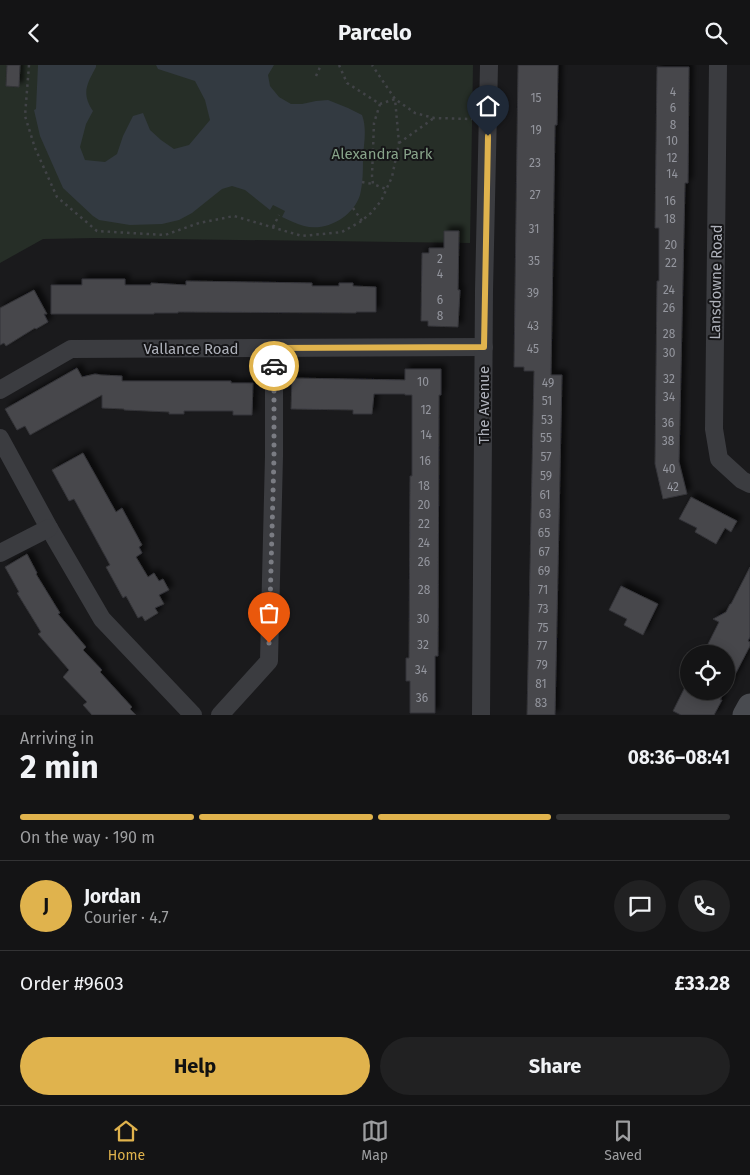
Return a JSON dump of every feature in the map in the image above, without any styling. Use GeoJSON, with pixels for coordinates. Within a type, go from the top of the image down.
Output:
{"type":"FeatureCollection","features":[{"type":"Feature","properties":{"kind":"street","name":"The Avenue"},"geometry":{"type":"LineString","coordinates":[[481,715],[484,347],[489,65]]}},
{"type":"Feature","properties":{"kind":"street","name":"Lansdowne Road"},"geometry":{"type":"LineString","coordinates":[[718,65],[714,429],[719,459],[742,480],[750,484]]}},
{"type":"Feature","properties":{"kind":"street","name":"Vallance Road"},"geometry":{"type":"LineString","coordinates":[[0,390],[71,349],[484,347]]}},
{"type":"Feature","properties":{"kind":"street"},"geometry":{"type":"LineString","coordinates":[[220,715],[269,661],[274,465],[274,348]]}},
{"type":"Feature","properties":{"kind":"street"},"geometry":{"type":"LineString","coordinates":[[0,438],[102,619],[194,715]]}},
{"type":"Feature","properties":{"kind":"street"},"geometry":{"type":"LineString","coordinates":[[0,553],[49,528]]}},
{"type":"Feature","properties":{"kind":"street"},"geometry":{"type":"LineString","coordinates":[[746,715],[750,706]]}},
{"type":"Feature","properties":{"kind":"path"},"geometry":{"type":"LineString","coordinates":[[28,65],[27,108],[25,116],[35,148],[57,197],[97,231],[165,235],[199,223],[234,216],[302,236],[342,232],[362,221],[381,201],[392,177],[399,143],[395,99]]}},
{"type":"Feature","properties":{"kind":"path"},"geometry":{"type":"LineString","coordinates":[[316,76],[321,65]]}},
{"type":"Feature","properties":{"kind":"path"},"geometry":{"type":"LineString","coordinates":[[339,65],[347,83],[380,104]]}},
{"type":"Feature","properties":{"kind":"path"},"geometry":{"type":"LineString","coordinates":[[372,65],[395,99],[415,113],[434,118],[488,118]]}},
{"type":"Feature","properties":{"kind":"path"},"geometry":{"type":"LineString","coordinates":[[380,104],[395,99]]}},
{"type":"Feature","properties":{"kind":"path"},"geometry":{"type":"LineString","coordinates":[[373,184],[374,123],[380,104]]}},
{"type":"Feature","properties":{"kind":"path"},"geometry":{"type":"LineString","coordinates":[[399,143],[434,118]]}},
{"type":"Feature","properties":{"kind":"path"},"geometry":{"type":"LineString","coordinates":[[362,182],[386,189]]}},
{"type":"Feature","properties":{"kind":"path"},"geometry":{"type":"LineString","coordinates":[[352,208],[362,221]]}},
{"type":"Feature","properties":{"kind":"path"},"geometry":{"type":"LineString","coordinates":[[273,227],[279,215]]}},
{"type":"Feature","properties":{"kind":"green space","name":"Alexandra Park"},"geometry":{"type":"Polygon","coordinates":[[[0,65],[473,65],[470,243],[43,239],[0,263],[0,65]]]}},
{"type":"Feature","properties":{"kind":"shaded area"},"geometry":{"type":"Polygon","coordinates":[[[38,65],[96,65],[86,94],[93,111],[86,124],[80,147],[85,160],[105,162],[117,154],[133,116],[143,113],[150,130],[174,149],[189,145],[210,120],[205,100],[195,81],[158,69],[156,65],[274,65],[268,75],[270,86],[279,97],[291,104],[328,100],[362,115],[365,136],[360,195],[345,216],[330,225],[321,227],[304,226],[282,217],[285,211],[273,205],[270,210],[245,190],[232,186],[222,189],[192,213],[179,220],[162,224],[130,225],[99,220],[63,188],[40,136],[34,110],[36,109],[38,65]]]}},
{"type":"Feature","properties":{"kind":"building"},"geometry":{"type":"Polygon","coordinates":[[[7,65],[20,65],[19,87],[6,86],[7,65]]]}},
{"type":"Feature","properties":{"kind":"building"},"geometry":{"type":"Polygon","coordinates":[[[518,65],[558,65],[557,125],[555,125],[551,375],[562,375],[555,715],[527,715],[534,371],[524,371],[524,367],[514,367],[518,65]]]}},
{"type":"Feature","properties":{"kind":"building"},"geometry":{"type":"Polygon","coordinates":[[[657,67],[689,67],[688,183],[685,183],[679,462],[687,494],[663,499],[655,464],[657,281],[659,281],[659,228],[655,228],[657,67]]]}},
{"type":"Feature","properties":{"kind":"building"},"geometry":{"type":"Polygon","coordinates":[[[444,231],[459,231],[458,290],[460,290],[458,327],[428,326],[428,321],[421,321],[422,253],[429,253],[429,248],[444,248],[444,231]]]}},
{"type":"Feature","properties":{"kind":"building"},"geometry":{"type":"Polygon","coordinates":[[[82,279],[125,279],[125,285],[151,285],[151,283],[186,285],[186,281],[312,283],[312,286],[339,286],[339,283],[353,283],[353,286],[376,287],[376,312],[51,314],[51,285],[82,285],[82,279]]]}},
{"type":"Feature","properties":{"kind":"building"},"geometry":{"type":"Polygon","coordinates":[[[34,290],[47,314],[44,314],[48,322],[6,346],[4,343],[0,345],[0,308],[34,290]]]}},
{"type":"Feature","properties":{"kind":"building"},"geometry":{"type":"Polygon","coordinates":[[[77,368],[82,377],[95,374],[122,376],[122,381],[231,381],[231,383],[253,383],[252,415],[233,415],[233,411],[184,411],[184,414],[169,414],[169,412],[102,408],[102,395],[30,435],[25,426],[17,430],[5,409],[77,368]]]}},
{"type":"Feature","properties":{"kind":"building"},"geometry":{"type":"Polygon","coordinates":[[[405,369],[441,369],[441,395],[439,395],[438,656],[435,656],[435,713],[410,713],[410,681],[406,681],[406,658],[409,658],[412,395],[374,394],[372,414],[353,414],[353,410],[291,409],[292,378],[405,380],[405,369]]]}},
{"type":"Feature","properties":{"kind":"building"},"geometry":{"type":"Polygon","coordinates":[[[83,453],[116,512],[122,508],[142,545],[139,547],[142,553],[136,557],[148,577],[154,573],[159,581],[163,579],[169,590],[159,595],[164,604],[155,608],[158,613],[145,621],[142,616],[138,618],[126,596],[123,598],[106,567],[110,565],[74,499],[69,501],[52,470],[83,453]]]}},
{"type":"Feature","properties":{"kind":"building"},"geometry":{"type":"Polygon","coordinates":[[[691,497],[737,521],[731,532],[725,528],[716,544],[695,532],[697,528],[679,519],[691,497]]]}},
{"type":"Feature","properties":{"kind":"building"},"geometry":{"type":"Polygon","coordinates":[[[27,554],[36,574],[60,613],[58,614],[86,647],[83,650],[102,670],[100,672],[132,707],[130,709],[136,715],[92,715],[83,705],[87,702],[63,677],[69,670],[38,634],[41,632],[17,593],[19,592],[5,567],[27,554]]]}},
{"type":"Feature","properties":{"kind":"building"},"geometry":{"type":"Polygon","coordinates":[[[750,567],[750,637],[748,641],[750,646],[735,675],[735,645],[708,645],[719,622],[713,619],[726,612],[750,567]]]}},
{"type":"Feature","properties":{"kind":"building"},"geometry":{"type":"Polygon","coordinates":[[[621,586],[658,604],[643,635],[624,625],[627,619],[609,610],[621,586]]]}},
{"type":"Feature","properties":{"kind":"building"},"geometry":{"type":"Polygon","coordinates":[[[680,697],[680,700],[722,700],[714,715],[681,715],[673,711],[680,697]]]}},
{"type":"Feature","properties":{"kind":"way so far"},"geometry":{"type":"LineString","coordinates":[[269,643],[274,456],[274,366]]}},
{"type":"Feature","properties":{"kind":"route"},"geometry":{"type":"LineString","coordinates":[[274,366],[274,348],[484,347],[488,136]]}}]}
